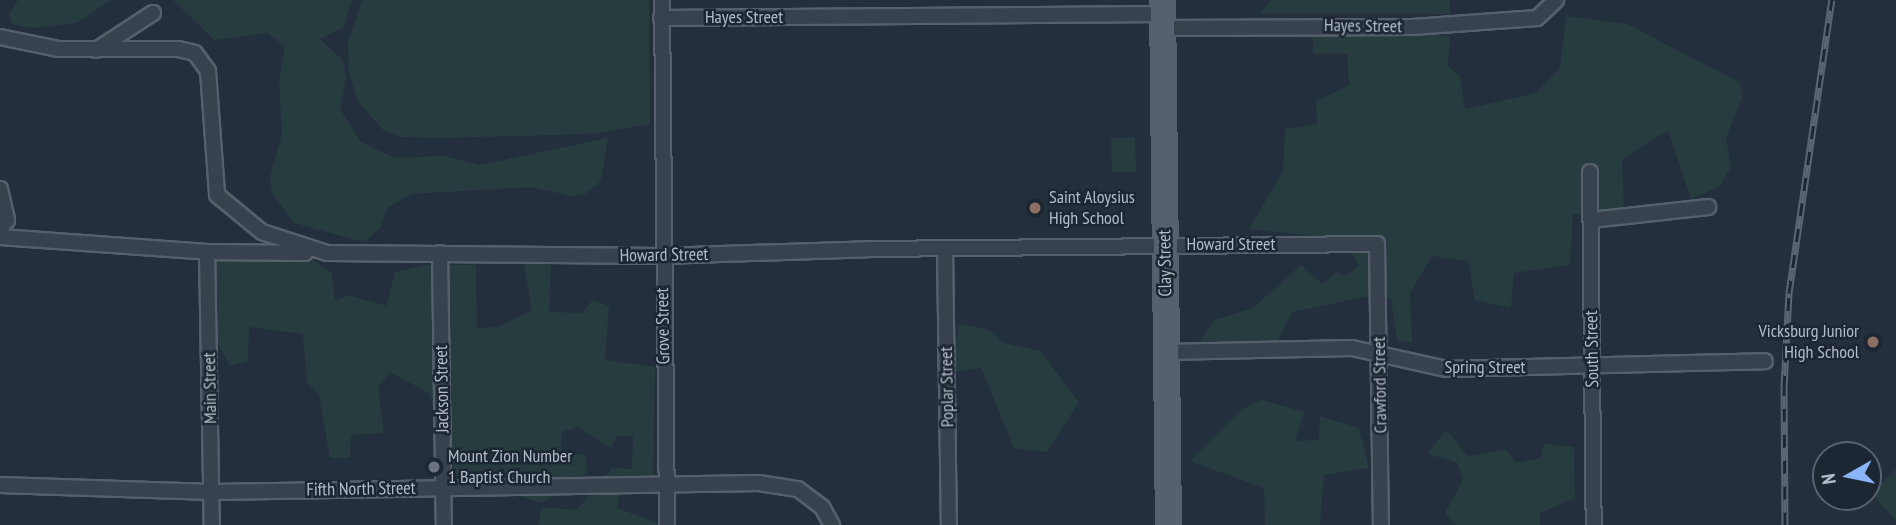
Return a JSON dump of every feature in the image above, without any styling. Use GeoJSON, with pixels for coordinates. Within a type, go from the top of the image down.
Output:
{"type":"FeatureCollection","features":[{"type":"Feature","properties":{"kind":"main road","name":"Clay Street"},"geometry":{"type":"LineString","coordinates":[[1162,14],[1168,525]]}},
{"type":"Feature","properties":{"kind":"street","name":"Grove Street"},"geometry":{"type":"LineString","coordinates":[[662,0],[662,256],[667,525]]}},
{"type":"Feature","properties":{"kind":"street","name":"Hayes Street"},"geometry":{"type":"LineString","coordinates":[[661,18],[1162,14],[1413,27],[1537,18],[1556,0]]}},
{"type":"Feature","properties":{"kind":"street"},"geometry":{"type":"LineString","coordinates":[[95,51],[153,13]]}},
{"type":"Feature","properties":{"kind":"street","name":"Howard Street"},"geometry":{"type":"LineString","coordinates":[[0,37],[27,46],[95,51],[178,49],[195,53],[208,71],[217,195],[262,232],[327,253],[662,256],[1164,244],[1377,244]]}},
{"type":"Feature","properties":{"kind":"street","name":"South Street"},"geometry":{"type":"LineString","coordinates":[[1590,173],[1594,525]]}},
{"type":"Feature","properties":{"kind":"street"},"geometry":{"type":"LineString","coordinates":[[0,189],[7,220],[0,230]]}},
{"type":"Feature","properties":{"kind":"street"},"geometry":{"type":"LineString","coordinates":[[1591,220],[1708,207]]}},
{"type":"Feature","properties":{"kind":"street"},"geometry":{"type":"LineString","coordinates":[[0,237],[207,252],[327,253]]}},
{"type":"Feature","properties":{"kind":"street","name":"Crawford Street"},"geometry":{"type":"LineString","coordinates":[[1377,244],[1381,525]]}},
{"type":"Feature","properties":{"kind":"street","name":"Poplar Street"},"geometry":{"type":"LineString","coordinates":[[944,248],[949,525]]}},
{"type":"Feature","properties":{"kind":"street","name":"Main Street"},"geometry":{"type":"LineString","coordinates":[[207,252],[212,525]]}},
{"type":"Feature","properties":{"kind":"street","name":"Jackson Street"},"geometry":{"type":"LineString","coordinates":[[440,253],[444,525]]}},
{"type":"Feature","properties":{"kind":"street","name":"Spring Street"},"geometry":{"type":"LineString","coordinates":[[1166,352],[1352,348],[1446,369],[1765,361]]}},
{"type":"Feature","properties":{"kind":"street","name":"Fifth North Street"},"geometry":{"type":"LineString","coordinates":[[0,485],[212,492],[759,483],[798,489],[822,507],[832,525]]}},
{"type":"Feature","properties":{"kind":"green space"},"geometry":{"type":"Polygon","coordinates":[[[18,0],[111,0],[77,23],[31,28],[12,24],[9,14],[18,0]]]}},
{"type":"Feature","properties":{"kind":"green space"},"geometry":{"type":"Polygon","coordinates":[[[173,0],[352,0],[344,27],[320,39],[343,60],[346,78],[340,109],[361,142],[395,158],[444,156],[480,165],[608,138],[601,181],[585,194],[571,196],[532,187],[411,194],[387,208],[380,228],[364,242],[294,223],[272,193],[270,175],[282,134],[279,80],[285,47],[268,33],[214,40],[173,0]]]}},
{"type":"Feature","properties":{"kind":"green space"},"geometry":{"type":"Polygon","coordinates":[[[362,0],[649,0],[650,124],[593,134],[437,138],[401,137],[383,130],[358,102],[349,72],[348,43],[362,0]]]}},
{"type":"Feature","properties":{"kind":"green space"},"geometry":{"type":"Polygon","coordinates":[[[1271,0],[1450,0],[1450,14],[1259,14],[1271,0]]]}},
{"type":"Feature","properties":{"kind":"green space"},"geometry":{"type":"Polygon","coordinates":[[[1566,16],[1627,24],[1739,82],[1743,95],[1726,138],[1731,167],[1719,187],[1691,199],[1668,130],[1622,160],[1624,210],[1573,214],[1570,265],[1514,273],[1511,308],[1475,300],[1468,261],[1432,256],[1410,293],[1412,343],[1397,341],[1391,299],[1370,296],[1292,312],[1278,340],[1195,349],[1214,320],[1253,308],[1301,265],[1322,284],[1338,271],[1344,276],[1359,266],[1343,239],[1249,229],[1283,171],[1285,129],[1317,124],[1316,101],[1349,85],[1347,54],[1314,54],[1312,31],[1450,36],[1448,66],[1460,76],[1465,109],[1536,93],[1560,68],[1566,16]]]}},
{"type":"Feature","properties":{"kind":"green space"},"geometry":{"type":"Polygon","coordinates":[[[1135,137],[1136,172],[1112,172],[1111,138],[1135,137]]]}},
{"type":"Feature","properties":{"kind":"green space"},"geometry":{"type":"Polygon","coordinates":[[[309,257],[332,273],[335,301],[349,295],[386,306],[395,272],[427,265],[476,265],[477,328],[498,327],[532,310],[523,259],[551,261],[549,312],[581,313],[593,300],[609,307],[605,360],[655,367],[653,477],[637,489],[604,478],[612,468],[632,469],[633,436],[617,436],[611,448],[578,427],[562,432],[561,453],[586,455],[587,473],[542,503],[451,474],[429,393],[390,372],[378,387],[384,433],[351,435],[350,458],[330,458],[319,395],[307,382],[303,334],[249,327],[248,361],[230,366],[212,334],[212,258],[309,257]]]}},
{"type":"Feature","properties":{"kind":"green space"},"geometry":{"type":"Polygon","coordinates":[[[959,324],[988,329],[1004,343],[1040,351],[1079,402],[1047,452],[1014,448],[981,368],[953,372],[959,324]]]}},
{"type":"Feature","properties":{"kind":"green space"},"geometry":{"type":"Polygon","coordinates":[[[1262,400],[1304,412],[1295,441],[1319,440],[1320,416],[1359,428],[1369,468],[1324,475],[1320,525],[1265,525],[1264,488],[1190,461],[1242,409],[1262,400]]]}},
{"type":"Feature","properties":{"kind":"green space"},"geometry":{"type":"Polygon","coordinates":[[[1446,430],[1468,456],[1506,450],[1516,463],[1540,458],[1544,444],[1574,447],[1575,498],[1540,513],[1540,525],[1456,525],[1445,513],[1463,480],[1457,462],[1427,454],[1446,430]]]}},
{"type":"Feature","properties":{"kind":"green space"},"geometry":{"type":"Polygon","coordinates":[[[1896,469],[1896,520],[1882,505],[1882,482],[1896,469]]]}},
{"type":"Feature","properties":{"kind":"green space"},"geometry":{"type":"Polygon","coordinates":[[[595,487],[620,492],[617,508],[663,525],[538,525],[542,507],[577,510],[595,487]]]}},
{"type":"Feature","properties":{"kind":"railway"},"geometry":{"type":"LineString","coordinates":[[1785,525],[1784,388],[1789,293],[1832,0]]}},
{"type":"Feature","properties":{"kind":"place","name":"Saint Aloysius High School"},"geometry":{"type":"Point","coordinates":[1035,208]}},
{"type":"Feature","properties":{"kind":"place","name":"Vicksburg Junior High School"},"geometry":{"type":"Point","coordinates":[1873,342]}},
{"type":"Feature","properties":{"kind":"place","name":"Mount Zion Number 1 Baptist Church"},"geometry":{"type":"Point","coordinates":[434,467]}}]}
